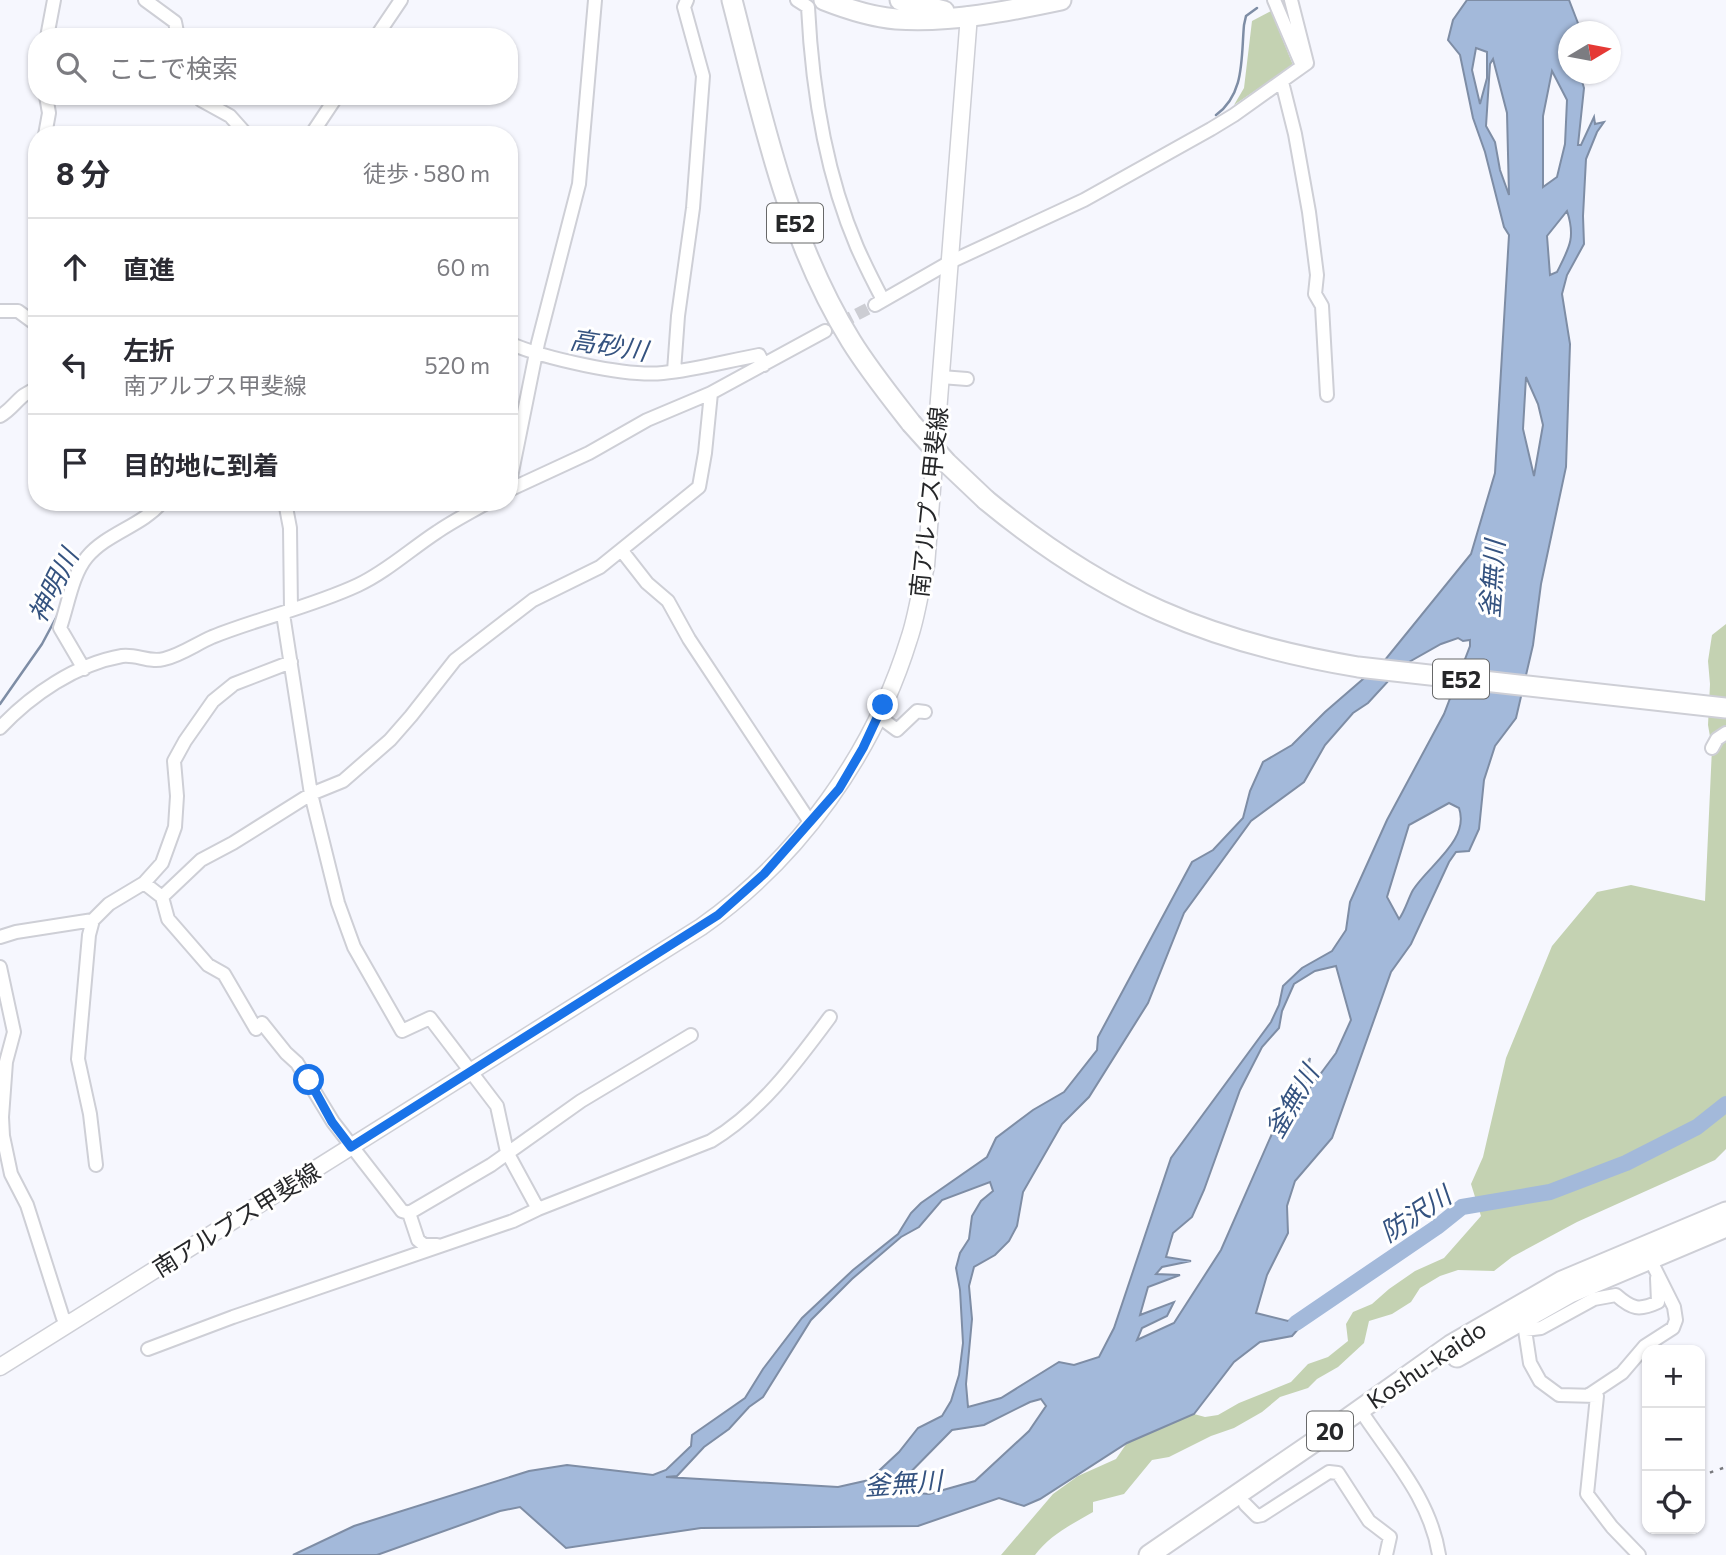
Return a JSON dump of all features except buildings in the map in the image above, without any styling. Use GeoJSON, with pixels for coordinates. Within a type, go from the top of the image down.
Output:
{"type":"FeatureCollection","features":[{"type":"Feature","properties":{"kind":"highway","name":"E52"},"geometry":{"type":"LineString","coordinates":[[732,0],[774,162],[807,254],[850,340],[878,382],[947,463],[1025,532],[1086,573],[1149,607],[1200,629],[1307,659],[1726,708]]}},
{"type":"Feature","properties":{"kind":"highway"},"geometry":{"type":"LineString","coordinates":[[824,0],[868,15],[920,20],[1062,0]]}},
{"type":"Feature","properties":{"kind":"highway"},"geometry":{"type":"LineString","coordinates":[[913,2],[969,15]]}},
{"type":"Feature","properties":{"kind":"highway","name":"Koshu-kaido"},"geometry":{"type":"LineString","coordinates":[[1171,1555],[1245,1504],[1451,1345],[1562,1281],[1650,1258],[1726,1212]]}},
{"type":"Feature","properties":{"kind":"highway","name":"Koshu-kaido"},"geometry":{"type":"LineString","coordinates":[[1149,1555],[1362,1413],[1461,1354],[1523,1325],[1570,1293],[1726,1227]]}},
{"type":"Feature","properties":{"kind":"main road","name":"南アルプス甲斐線"},"geometry":{"type":"LineString","coordinates":[[0,1367],[718,915],[764,874],[839,789],[863,748],[898,670],[910,636],[926,566],[969,15]]}},
{"type":"Feature","properties":{"kind":"street"},"geometry":{"type":"LineString","coordinates":[[49,28],[54,0]]}},
{"type":"Feature","properties":{"kind":"street"},"geometry":{"type":"LineString","coordinates":[[145,0],[175,22],[176,28]]}},
{"type":"Feature","properties":{"kind":"street"},"geometry":{"type":"LineString","coordinates":[[382,28],[401,0]]}},
{"type":"Feature","properties":{"kind":"street"},"geometry":{"type":"LineString","coordinates":[[518,444],[536,353],[579,184],[595,0]]}},
{"type":"Feature","properties":{"kind":"street"},"geometry":{"type":"LineString","coordinates":[[674,371],[678,316],[693,208],[704,76],[684,7],[687,0]]}},
{"type":"Feature","properties":{"kind":"street"},"geometry":{"type":"LineString","coordinates":[[797,0],[808,7],[810,56],[832,174],[879,302],[950,262],[1084,200],[1234,116],[1282,82],[1307,63],[1291,0]]}},
{"type":"Feature","properties":{"kind":"street"},"geometry":{"type":"LineString","coordinates":[[1274,0],[1302,66]]}},
{"type":"Feature","properties":{"kind":"street"},"geometry":{"type":"LineString","coordinates":[[1282,82],[1295,134],[1309,212],[1317,275],[1315,294],[1322,306],[1327,395]]}},
{"type":"Feature","properties":{"kind":"street"},"geometry":{"type":"LineString","coordinates":[[47,126],[48,105]]}},
{"type":"Feature","properties":{"kind":"street"},"geometry":{"type":"LineString","coordinates":[[210,105],[230,116],[239,126]]}},
{"type":"Feature","properties":{"kind":"street"},"geometry":{"type":"LineString","coordinates":[[318,126],[331,105]]}},
{"type":"Feature","properties":{"kind":"street"},"geometry":{"type":"LineString","coordinates":[[0,311],[19,311],[28,318]]}},
{"type":"Feature","properties":{"kind":"street"},"geometry":{"type":"LineString","coordinates":[[518,485],[589,453],[647,420],[711,393],[825,331]]}},
{"type":"Feature","properties":{"kind":"street"},"geometry":{"type":"LineString","coordinates":[[518,346],[586,365],[646,374],[759,355],[764,365]]}},
{"type":"Feature","properties":{"kind":"street"},"geometry":{"type":"LineString","coordinates":[[941,377],[967,379]]}},
{"type":"Feature","properties":{"kind":"street"},"geometry":{"type":"LineString","coordinates":[[0,416],[7,413],[28,391]]}},
{"type":"Feature","properties":{"kind":"street"},"geometry":{"type":"LineString","coordinates":[[162,897],[201,860],[311,794],[343,781],[390,740],[455,660],[533,600],[600,566],[622,551],[699,487],[711,393]]}},
{"type":"Feature","properties":{"kind":"street"},"geometry":{"type":"LineString","coordinates":[[85,669],[60,628],[81,566],[95,550],[153,511]]}},
{"type":"Feature","properties":{"kind":"street"},"geometry":{"type":"LineString","coordinates":[[287,511],[290,528],[287,612],[291,662],[311,794],[338,903],[354,947],[402,1031],[430,1018],[497,1106],[507,1152],[538,1209]]}},
{"type":"Feature","properties":{"kind":"street"},"geometry":{"type":"LineString","coordinates":[[0,728],[11,716],[52,685],[85,669],[126,656],[140,657],[148,661],[162,660],[212,637],[359,585],[473,511]]}},
{"type":"Feature","properties":{"kind":"street"},"geometry":{"type":"LineString","coordinates":[[622,551],[647,583],[668,601],[689,639],[810,822]]}},
{"type":"Feature","properties":{"kind":"street"},"geometry":{"type":"LineString","coordinates":[[96,1164],[90,1114],[78,1059],[89,935],[93,920],[109,904],[144,883],[162,863],[175,827],[177,796],[174,761],[213,701],[234,684],[291,662]]}},
{"type":"Feature","properties":{"kind":"street"},"geometry":{"type":"LineString","coordinates":[[878,716],[897,730],[917,711],[925,712]]}},
{"type":"Feature","properties":{"kind":"street"},"geometry":{"type":"LineString","coordinates":[[1712,748],[1717,739],[1726,733]]}},
{"type":"Feature","properties":{"kind":"street"},"geometry":{"type":"LineString","coordinates":[[144,883],[162,897],[168,919],[208,965],[224,974],[259,1026],[297,1063],[332,1122],[402,1211],[409,1213],[491,1165],[581,1101],[691,1035]]}},
{"type":"Feature","properties":{"kind":"street"},"geometry":{"type":"LineString","coordinates":[[0,937],[93,920]]}},
{"type":"Feature","properties":{"kind":"street"},"geometry":{"type":"LineString","coordinates":[[0,967],[14,1032],[6,1062],[3,1136],[11,1174],[27,1205],[63,1318],[71,1322]]}},
{"type":"Feature","properties":{"kind":"street"},"geometry":{"type":"LineString","coordinates":[[148,1349],[513,1221],[722,1135],[771,1092],[830,1017]]}},
{"type":"Feature","properties":{"kind":"street"},"geometry":{"type":"LineString","coordinates":[[409,1213],[418,1240],[424,1245],[433,1246],[467,1234],[471,1236]]}},
{"type":"Feature","properties":{"kind":"street"},"geometry":{"type":"LineString","coordinates":[[1639,1555],[1612,1527],[1587,1494],[1597,1396],[1559,1395],[1541,1381],[1530,1363],[1523,1325],[1541,1328],[1594,1299],[1616,1295],[1629,1306],[1645,1308],[1658,1302],[1650,1258]]}},
{"type":"Feature","properties":{"kind":"street"},"geometry":{"type":"LineString","coordinates":[[1589,1395],[1622,1373],[1646,1346],[1673,1328],[1676,1320],[1674,1307],[1650,1258]]}},
{"type":"Feature","properties":{"kind":"street"},"geometry":{"type":"LineString","coordinates":[[1362,1413],[1412,1482],[1427,1513],[1439,1555]]}},
{"type":"Feature","properties":{"kind":"street"},"geometry":{"type":"LineString","coordinates":[[1245,1504],[1256,1516],[1262,1515],[1329,1472],[1338,1473],[1369,1521],[1390,1537],[1387,1555]]}},
{"type":"Feature","properties":{"kind":"green space"},"geometry":{"type":"Polygon","coordinates":[[[1271,11],[1293,65],[1234,105],[1244,88],[1252,21],[1271,11]]]}},
{"type":"Feature","properties":{"kind":"green space"},"geometry":{"type":"Polygon","coordinates":[[[1726,624],[1726,1149],[1715,1160],[1577,1222],[1512,1257],[1494,1271],[1458,1270],[1440,1276],[1420,1288],[1411,1302],[1392,1314],[1369,1321],[1364,1343],[1338,1367],[1317,1379],[1308,1388],[1280,1397],[1262,1412],[1234,1428],[1169,1457],[1152,1460],[1124,1494],[1093,1502],[1093,1512],[1054,1536],[1035,1555],[1001,1555],[1053,1494],[1078,1476],[1116,1459],[1127,1443],[1194,1414],[1205,1417],[1218,1415],[1239,1403],[1291,1382],[1308,1364],[1328,1357],[1348,1341],[1346,1324],[1353,1312],[1372,1304],[1415,1271],[1444,1258],[1481,1216],[1471,1184],[1483,1157],[1506,1058],[1552,946],[1597,892],[1631,885],[1705,901],[1712,748],[1708,725],[1708,661],[1712,635],[1726,624]]]}},
{"type":"Feature","properties":{"kind":"water","name":"釜無川"},"geometry":{"type":"Polygon","coordinates":[[[1467,0],[1569,0],[1577,21],[1558,21],[1558,83],[1552,71],[1543,116],[1543,187],[1557,177],[1565,144],[1567,100],[1559,84],[1583,84],[1578,145],[1581,145],[1594,117],[1595,124],[1604,122],[1586,159],[1584,244],[1567,275],[1562,294],[1570,344],[1566,467],[1541,584],[1533,645],[1516,718],[1495,746],[1484,780],[1479,829],[1469,851],[1456,852],[1449,862],[1411,944],[1391,972],[1332,1138],[1295,1181],[1287,1206],[1288,1233],[1267,1275],[1256,1313],[1288,1321],[1315,1310],[1292,1336],[1260,1342],[1234,1362],[1194,1414],[1127,1443],[1040,1499],[1024,1506],[999,1498],[918,1526],[701,1528],[566,1548],[520,1507],[500,1511],[377,1555],[293,1555],[354,1526],[529,1471],[567,1465],[653,1475],[666,1470],[691,1446],[692,1435],[745,1398],[763,1369],[802,1318],[853,1270],[898,1234],[921,1203],[987,1157],[996,1138],[1033,1110],[1064,1092],[1097,1050],[1098,1037],[1192,862],[1213,850],[1243,818],[1250,791],[1263,762],[1292,745],[1385,660],[1471,554],[1495,473],[1509,235],[1504,227],[1485,152],[1473,118],[1460,55],[1448,40],[1453,20],[1467,0]],[[1476,48],[1472,70],[1480,104],[1487,78],[1487,52],[1476,48]],[[1493,59],[1490,64],[1486,126],[1495,142],[1500,170],[1509,195],[1507,113],[1493,59]],[[1567,211],[1547,236],[1550,275],[1557,272],[1570,243],[1571,229],[1567,211]],[[1526,377],[1523,429],[1534,476],[1543,425],[1538,404],[1526,377]],[[1458,638],[1441,644],[1402,666],[1368,703],[1353,713],[1325,745],[1304,782],[1251,821],[1184,913],[1148,1003],[1089,1097],[1062,1124],[1023,1192],[1017,1226],[1009,1241],[995,1255],[974,1267],[969,1286],[972,1319],[966,1384],[968,1407],[1001,1398],[1059,1362],[1074,1365],[1099,1357],[1114,1328],[1171,1158],[1271,1022],[1279,1005],[1283,986],[1302,968],[1332,951],[1346,930],[1350,902],[1387,820],[1444,714],[1470,640],[1463,641],[1458,638]],[[1449,803],[1409,825],[1387,897],[1399,919],[1413,890],[1446,852],[1459,831],[1459,808],[1449,803]],[[1336,966],[1315,971],[1294,984],[1282,1011],[1279,1028],[1262,1047],[1240,1090],[1192,1217],[1173,1233],[1166,1257],[1191,1261],[1162,1267],[1156,1274],[1180,1275],[1148,1287],[1140,1315],[1174,1302],[1167,1316],[1142,1328],[1137,1340],[1174,1323],[1221,1250],[1292,1088],[1310,1058],[1304,1096],[1336,1053],[1351,1020],[1336,966]],[[990,1182],[942,1200],[919,1227],[901,1237],[852,1279],[811,1320],[763,1397],[749,1407],[729,1429],[704,1447],[677,1476],[666,1477],[838,1487],[869,1480],[899,1452],[918,1428],[942,1416],[951,1401],[959,1375],[963,1343],[956,1268],[960,1253],[969,1239],[972,1216],[981,1201],[993,1191],[990,1182]],[[1041,1399],[1030,1402],[984,1425],[952,1430],[892,1491],[929,1494],[975,1481],[1029,1431],[1046,1406],[1041,1399]]]}},
{"type":"Feature","properties":{"kind":"waterway"},"geometry":{"type":"LineString","coordinates":[[1216,115],[1232,97],[1237,86],[1246,16],[1257,8]]}},
{"type":"Feature","properties":{"kind":"waterway","name":"神明川"},"geometry":{"type":"LineString","coordinates":[[0,704],[42,644],[57,616]]}},
{"type":"Feature","properties":{"kind":"waterway","name":"防沢川"},"geometry":{"type":"LineString","coordinates":[[1296,1323],[1462,1207],[1550,1192],[1626,1163],[1697,1127],[1726,1104]]}},
{"type":"Feature","properties":{"kind":"tunnel"},"geometry":{"type":"LineString","coordinates":[[825,331],[875,305]]}},
{"type":"Feature","properties":{"kind":"railway"},"geometry":{"type":"LineString","coordinates":[[1705,1474],[1726,1467]]}},
{"type":"Feature","properties":{"kind":"route"},"geometry":{"type":"LineString","coordinates":[[309,1080],[332,1122],[351,1147],[701,927],[764,874],[839,789],[863,748],[883,705]]}},
{"type":"Feature","properties":{"kind":"water label","name":"高砂川"},"geometry":{"type":"Point","coordinates":[609,344]}}]}
